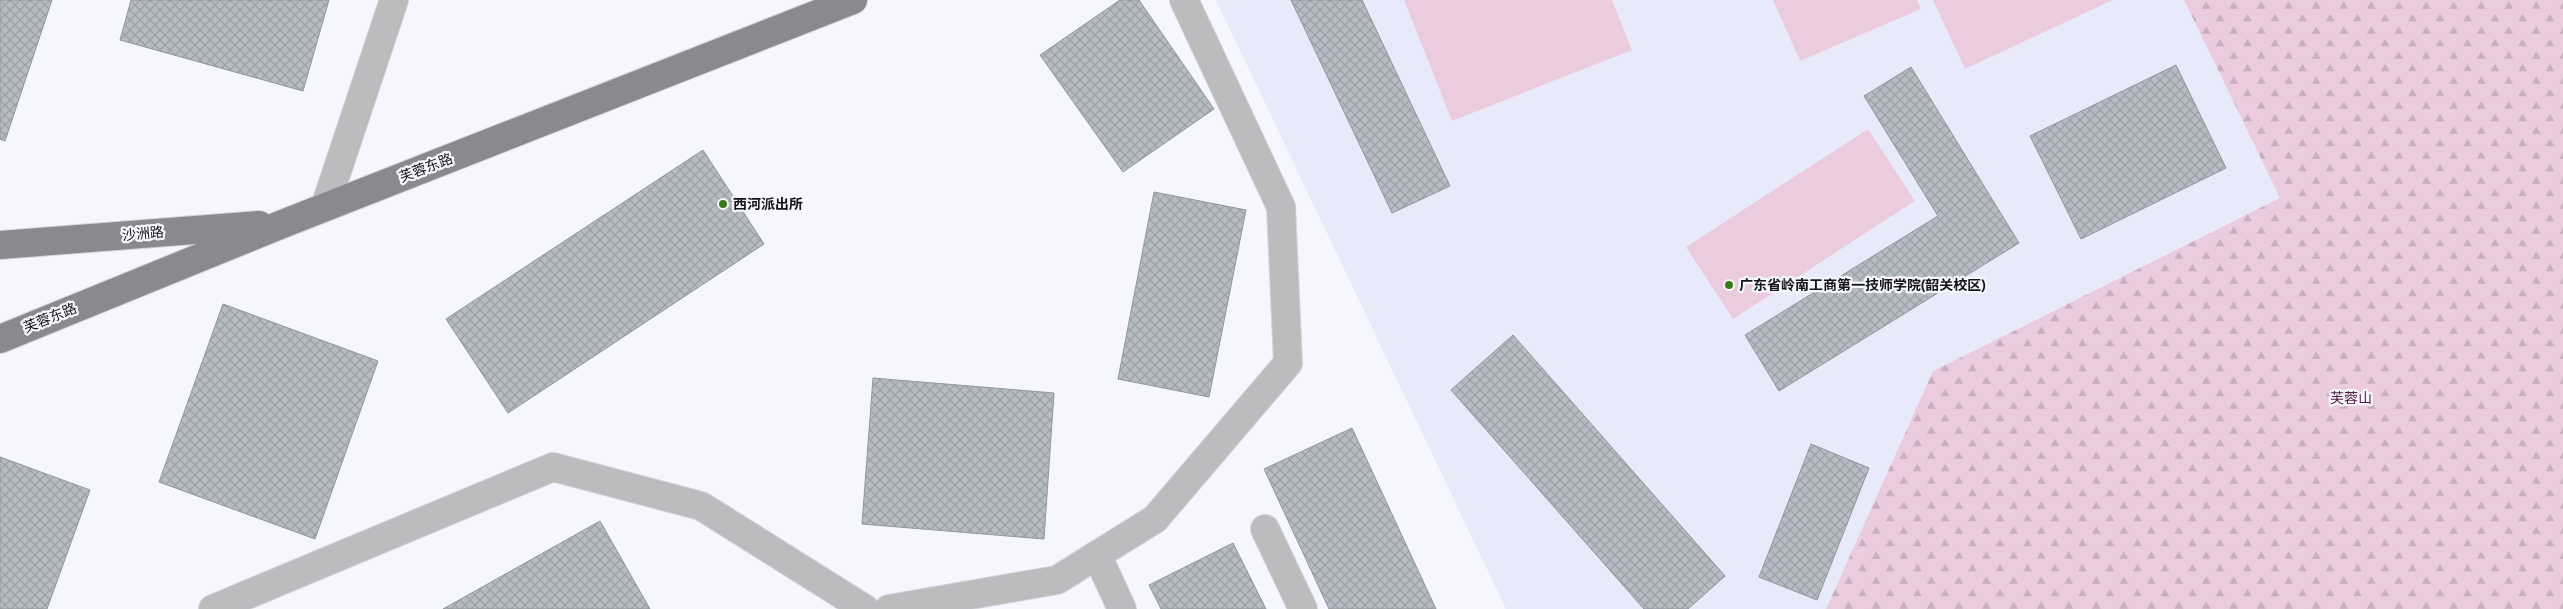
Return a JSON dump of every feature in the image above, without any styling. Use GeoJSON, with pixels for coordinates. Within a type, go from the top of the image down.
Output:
{"type":"FeatureCollection","features":[{"type":"Feature","properties":{"kind":"main road","name":"芙蓉东路"},"geometry":{"type":"LineString","coordinates":[[0,339],[325,207],[853,0]]}},
{"type":"Feature","properties":{"kind":"main road","name":"沙洲路"},"geometry":{"type":"LineString","coordinates":[[0,245],[285,223]]}},
{"type":"Feature","properties":{"kind":"street"},"geometry":{"type":"LineString","coordinates":[[325,207],[394,0]]}},
{"type":"Feature","properties":{"kind":"street"},"geometry":{"type":"LineString","coordinates":[[888,609],[1057,580],[1098,555],[1155,519],[1288,363],[1282,207],[1184,0]]}},
{"type":"Feature","properties":{"kind":"street"},"geometry":{"type":"LineString","coordinates":[[213,609],[553,467],[701,506],[866,609]]}},
{"type":"Feature","properties":{"kind":"street"},"geometry":{"type":"LineString","coordinates":[[1265,529],[1303,609]]}},
{"type":"Feature","properties":{"kind":"street"},"geometry":{"type":"LineString","coordinates":[[1098,555],[1122,609]]}},
{"type":"Feature","properties":{"kind":"shaded area","name":"广东省岭南工商第一技师学院(韶关校区)"},"geometry":{"type":"Polygon","coordinates":[[[1216,0],[2184,0],[2280,198],[1933,371],[1826,609],[1506,609],[1216,0]]]}},
{"type":"Feature","properties":{"kind":"green space"},"geometry":{"type":"Polygon","coordinates":[[[1404,0],[1612,0],[1632,50],[1452,121],[1404,0]]]}},
{"type":"Feature","properties":{"kind":"green space"},"geometry":{"type":"Polygon","coordinates":[[[1773,0],[1917,0],[1921,9],[1800,61],[1773,0]]]}},
{"type":"Feature","properties":{"kind":"green space"},"geometry":{"type":"Polygon","coordinates":[[[1933,0],[2113,0],[1965,69],[1933,0]]]}},
{"type":"Feature","properties":{"kind":"green space","name":"芙蓉山"},"geometry":{"type":"Polygon","coordinates":[[[2184,0],[2563,0],[2563,609],[1826,609],[1933,371],[2280,198],[2184,0]]]}},
{"type":"Feature","properties":{"kind":"green space"},"geometry":{"type":"Polygon","coordinates":[[[1868,129],[1915,201],[1733,319],[1686,247],[1868,129]]]}},
{"type":"Feature","properties":{"kind":"building"},"geometry":{"type":"Polygon","coordinates":[[[0,0],[52,0],[5,141],[0,139],[0,0]]]}},
{"type":"Feature","properties":{"kind":"building"},"geometry":{"type":"Polygon","coordinates":[[[131,0],[329,0],[303,91],[120,40],[131,0]]]}},
{"type":"Feature","properties":{"kind":"building"},"geometry":{"type":"Polygon","coordinates":[[[1120,0],[1139,0],[1214,109],[1123,172],[1040,55],[1120,0]]]}},
{"type":"Feature","properties":{"kind":"building"},"geometry":{"type":"Polygon","coordinates":[[[1291,0],[1362,0],[1450,186],[1392,213],[1291,0]]]}},
{"type":"Feature","properties":{"kind":"building"},"geometry":{"type":"Polygon","coordinates":[[[2176,65],[2226,168],[2081,239],[2030,136],[2176,65]]]}},
{"type":"Feature","properties":{"kind":"building"},"geometry":{"type":"Polygon","coordinates":[[[1911,67],[2019,243],[1779,391],[1745,335],[1938,216],[1864,96],[1911,67]]]}},
{"type":"Feature","properties":{"kind":"building"},"geometry":{"type":"Polygon","coordinates":[[[703,150],[764,244],[508,413],[446,319],[703,150]]]}},
{"type":"Feature","properties":{"kind":"building"},"geometry":{"type":"Polygon","coordinates":[[[1154,192],[1246,210],[1209,397],[1118,379],[1154,192]]]}},
{"type":"Feature","properties":{"kind":"building"},"geometry":{"type":"Polygon","coordinates":[[[223,304],[378,361],[315,539],[159,482],[223,304]]]}},
{"type":"Feature","properties":{"kind":"building"},"geometry":{"type":"Polygon","coordinates":[[[1513,335],[1725,576],[1688,609],[1644,609],[1451,390],[1513,335]]]}},
{"type":"Feature","properties":{"kind":"building"},"geometry":{"type":"Polygon","coordinates":[[[873,378],[1054,393],[1044,539],[862,524],[873,378]]]}},
{"type":"Feature","properties":{"kind":"building"},"geometry":{"type":"Polygon","coordinates":[[[1352,428],[1436,609],[1329,609],[1264,469],[1352,428]]]}},
{"type":"Feature","properties":{"kind":"building"},"geometry":{"type":"Polygon","coordinates":[[[1811,444],[1869,468],[1817,600],[1759,577],[1811,444]]]}},
{"type":"Feature","properties":{"kind":"building"},"geometry":{"type":"Polygon","coordinates":[[[0,457],[90,490],[47,609],[0,609],[0,457]]]}},
{"type":"Feature","properties":{"kind":"building"},"geometry":{"type":"Polygon","coordinates":[[[600,521],[650,609],[443,609],[600,521]]]}},
{"type":"Feature","properties":{"kind":"building"},"geometry":{"type":"Polygon","coordinates":[[[1233,543],[1266,609],[1161,609],[1149,585],[1233,543]]]}},
{"type":"Feature","properties":{"kind":"place","name":"西河派出所"},"geometry":{"type":"Point","coordinates":[723,204]}},
{"type":"Feature","properties":{"kind":"place","name":"广东省岭南工商第一技师学院(韶关校区)"},"geometry":{"type":"Point","coordinates":[1729,285]}}]}
